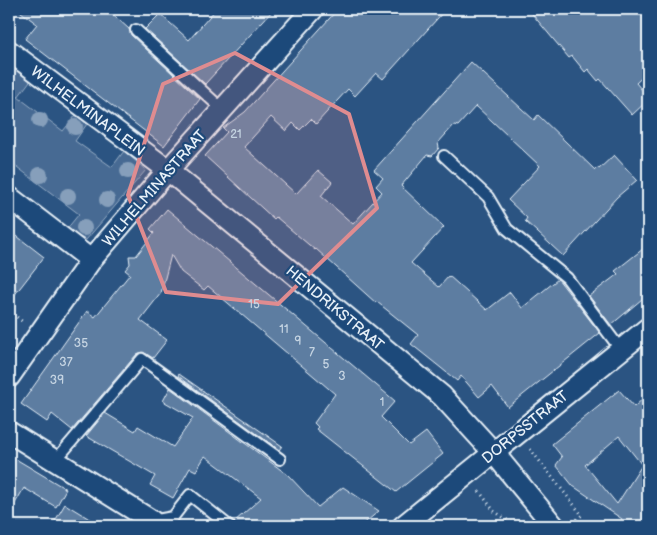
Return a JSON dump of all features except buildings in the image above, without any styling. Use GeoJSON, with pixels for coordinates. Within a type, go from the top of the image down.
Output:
{"type":"FeatureCollection","features":[{"type":"Feature","properties":{"kind":"street","name":"WILHELMINASTRAAT"},"geometry":{"type":"LineString","coordinates":[[9,377],[91,260],[168,170],[313,9]]}},
{"type":"Feature","properties":{"kind":"street","name":"WILHELMINAPLEIN"},"geometry":{"type":"LineString","coordinates":[[9,51],[168,170]]}},
{"type":"Feature","properties":{"kind":"street","name":"HENDRIKSTRAAT"},"geometry":{"type":"LineString","coordinates":[[168,170],[442,396],[494,453],[554,526]]}},
{"type":"Feature","properties":{"kind":"street"},"geometry":{"type":"LineString","coordinates":[[9,197],[91,260]]}},
{"type":"Feature","properties":{"kind":"street","name":"DORPSSTRAAT"},"geometry":{"type":"LineString","coordinates":[[403,526],[648,328]]}},
{"type":"Feature","properties":{"kind":"street"},"geometry":{"type":"LineString","coordinates":[[9,432],[152,520]]}},
{"type":"Feature","properties":{"kind":"lane"},"geometry":{"type":"LineString","coordinates":[[136,30],[222,110]]}},
{"type":"Feature","properties":{"kind":"lane"},"geometry":{"type":"LineString","coordinates":[[444,156],[488,197],[499,212],[507,229],[567,278],[621,350]]}},
{"type":"Feature","properties":{"kind":"lane"},"geometry":{"type":"LineString","coordinates":[[55,461],[142,359],[280,459]]}},
{"type":"Feature","properties":{"kind":"lane"},"geometry":{"type":"LineString","coordinates":[[152,520],[173,517],[190,495],[229,526]]}},
{"type":"Feature","properties":{"kind":"path"},"geometry":{"type":"LineString","coordinates":[[518,433],[582,515],[569,526]]}},
{"type":"Feature","properties":{"kind":"path"},"geometry":{"type":"LineString","coordinates":[[479,490],[494,511],[516,526]]}},
{"type":"Feature","properties":{"kind":"highlighted area"},"geometry":{"type":"Polygon","coordinates":[[[235,53],[349,114],[377,208],[278,304],[166,292],[128,195],[163,84],[235,53]]]}},
{"type":"Feature","properties":{"kind":"shaded area"},"geometry":{"type":"Polygon","coordinates":[[[9,64],[30,81],[18,97],[63,131],[76,115],[87,124],[75,141],[112,167],[124,151],[146,170],[86,240],[66,230],[79,214],[9,161],[9,64]]]}}]}
